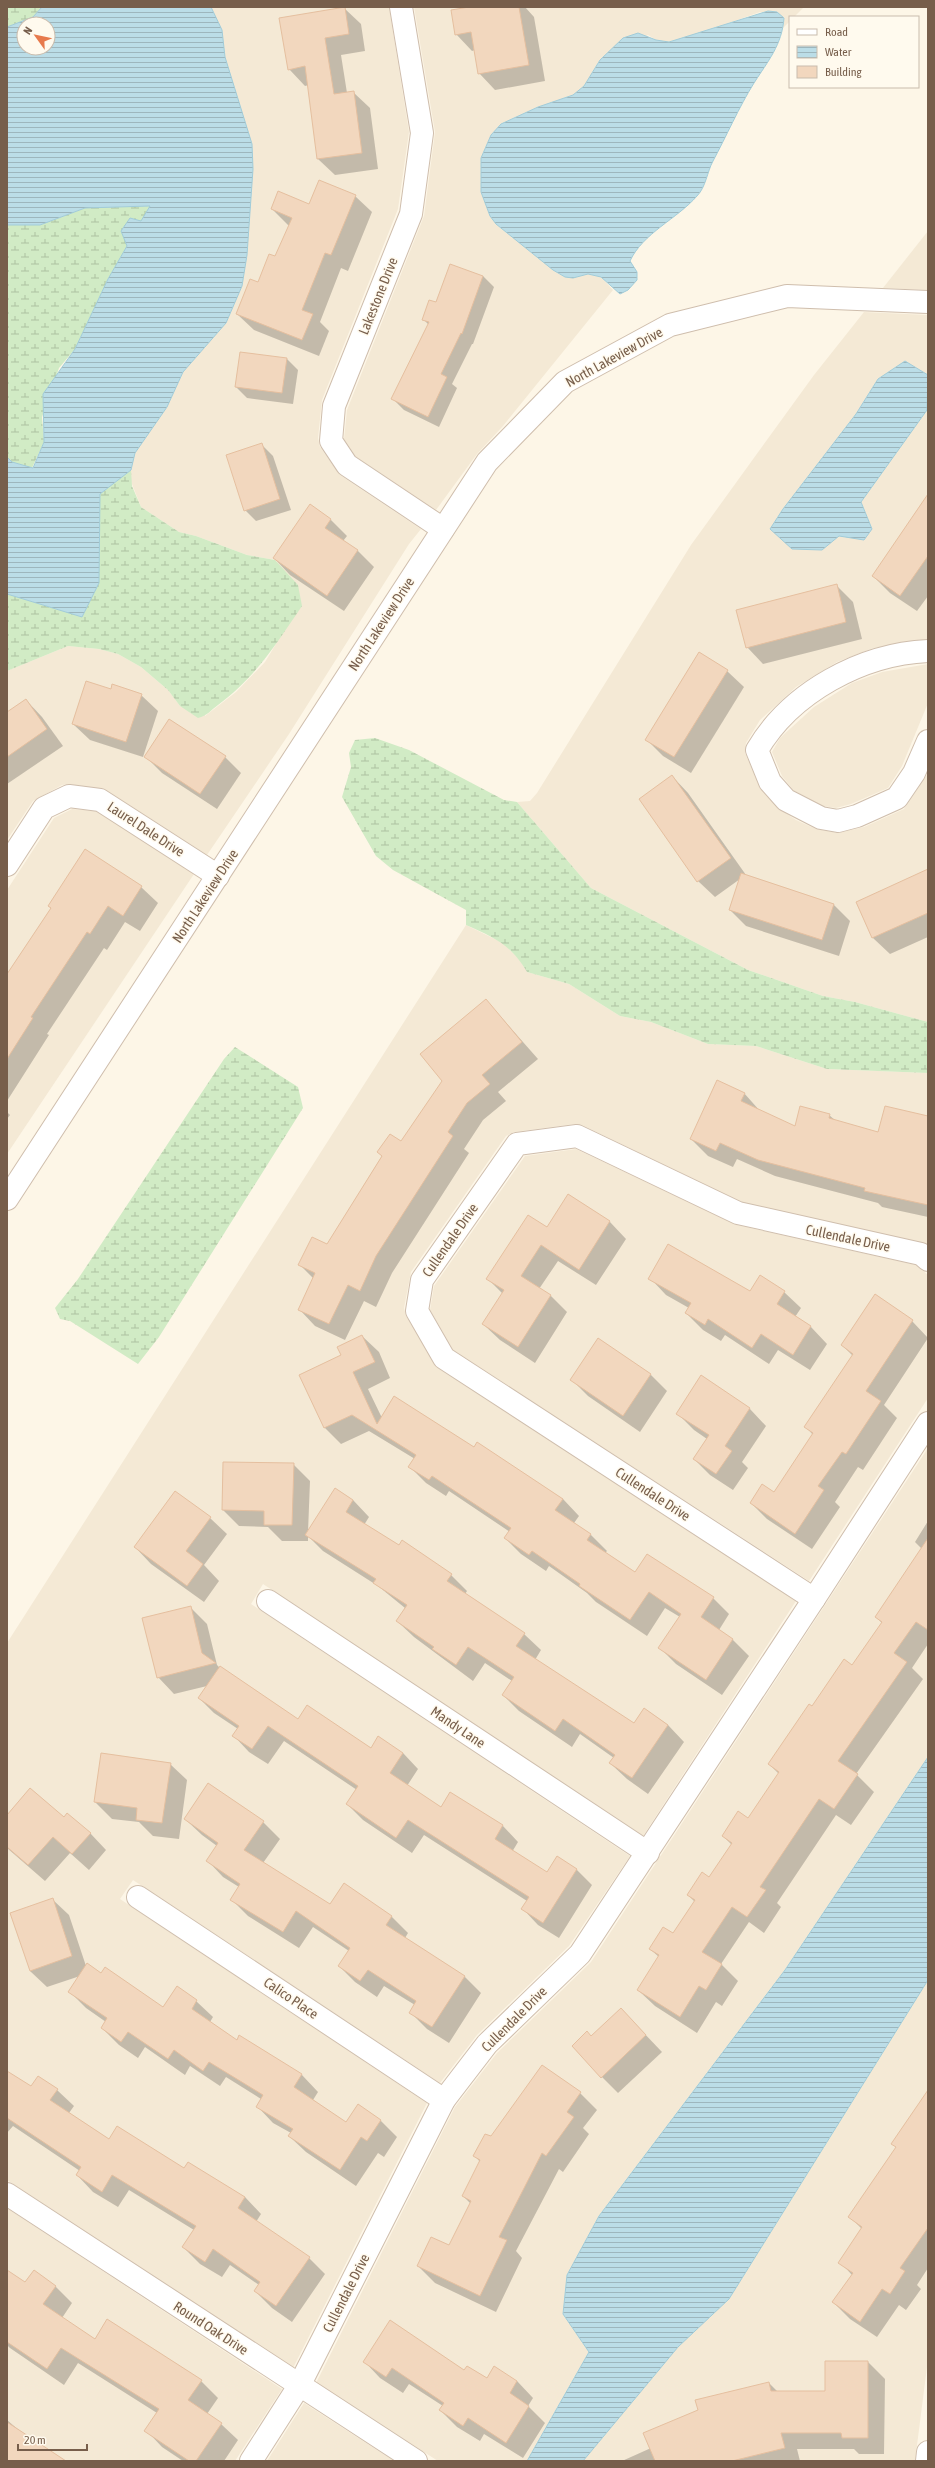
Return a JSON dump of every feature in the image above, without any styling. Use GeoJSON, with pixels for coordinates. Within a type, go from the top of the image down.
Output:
{"type":"FeatureCollection","features":[{"type":"Feature","properties":{"kind":"street","name":"Lakestone Drive"},"geometry":{"type":"LineString","coordinates":[[401,7],[422,133],[411,214],[334,406],[331,441],[347,465],[443,529]]}},
{"type":"Feature","properties":{"kind":"street","name":"North Lakeview Drive"},"geometry":{"type":"LineString","coordinates":[[7,1199],[487,462],[565,382],[670,325],[787,296],[928,302]]}},
{"type":"Feature","properties":{"kind":"street"},"geometry":{"type":"LineString","coordinates":[[928,651],[877,660],[845,672],[805,697],[769,729],[757,750],[770,782],[786,800],[820,818],[838,821],[857,816],[897,798],[914,773],[928,741]]}},
{"type":"Feature","properties":{"kind":"street","name":"Laurel Dale Drive"},"geometry":{"type":"LineString","coordinates":[[7,865],[44,808],[69,796],[100,800],[218,876]]}},
{"type":"Feature","properties":{"kind":"street","name":"Cullendale Drive"},"geometry":{"type":"LineString","coordinates":[[814,1599],[444,1358],[417,1311],[422,1280],[517,1144],[577,1136],[738,1213],[921,1254],[928,1260]]}},
{"type":"Feature","properties":{"kind":"street","name":"Cullendale Drive"},"geometry":{"type":"LineString","coordinates":[[251,2461],[299,2386],[444,2100],[487,2044],[580,1954],[648,1853],[928,1423]]}},
{"type":"Feature","properties":{"kind":"street","name":"Mandy Lane"},"geometry":{"type":"LineString","coordinates":[[268,1601],[648,1853]]}},
{"type":"Feature","properties":{"kind":"street","name":"Calico Place"},"geometry":{"type":"LineString","coordinates":[[138,1897],[444,2100]]}},
{"type":"Feature","properties":{"kind":"street","name":"Round Oak Drive"},"geometry":{"type":"LineString","coordinates":[[7,2194],[416,2461]]}},
{"type":"Feature","properties":{"kind":"street"},"geometry":{"type":"LineString","coordinates":[[927,2461],[928,2452]]}},
{"type":"Feature","properties":{"kind":"shaded area"},"geometry":{"type":"Polygon","coordinates":[[[211,7],[389,7],[409,132],[398,209],[322,400],[318,438],[320,447],[340,475],[421,529],[409,544],[289,734],[207,855],[106,790],[69,784],[62,785],[33,801],[7,840],[7,671],[68,646],[99,649],[118,654],[141,667],[168,690],[180,706],[205,716],[236,692],[265,662],[279,639],[275,560],[247,555],[196,536],[179,532],[141,507],[130,479],[131,462],[135,453],[167,407],[183,372],[226,323],[242,286],[247,255],[253,169],[225,57],[222,30],[211,7]]]}},
{"type":"Feature","properties":{"kind":"shaded area"},"geometry":{"type":"Polygon","coordinates":[[[414,7],[804,7],[795,16],[789,16],[789,22],[783,28],[784,18],[760,12],[704,32],[669,42],[656,40],[648,35],[600,60],[584,86],[573,95],[538,107],[501,124],[491,135],[481,158],[481,192],[490,216],[497,224],[553,270],[565,277],[573,278],[588,274],[601,277],[613,290],[503,426],[477,454],[436,510],[356,457],[344,439],[347,410],[424,216],[435,132],[414,7]]]}},
{"type":"Feature","properties":{"kind":"shaded area"},"geometry":{"type":"Polygon","coordinates":[[[928,231],[928,290],[883,288],[928,231]]]}},
{"type":"Feature","properties":{"kind":"shaded area"},"geometry":{"type":"Polygon","coordinates":[[[864,312],[928,315],[928,375],[905,361],[878,379],[856,414],[783,509],[771,529],[822,550],[839,536],[854,538],[872,529],[861,502],[927,410],[928,405],[928,639],[873,648],[837,662],[796,687],[760,720],[746,743],[745,753],[759,785],[777,807],[796,820],[816,829],[838,833],[864,827],[904,809],[928,773],[928,1022],[855,1002],[823,996],[748,970],[591,888],[517,802],[530,801],[537,793],[691,545],[814,375],[864,312]]]}},
{"type":"Feature","properties":{"kind":"shaded area"},"geometry":{"type":"Polygon","coordinates":[[[928,664],[928,703],[902,766],[888,788],[851,804],[836,808],[823,806],[794,791],[782,776],[772,752],[780,738],[814,707],[852,683],[882,672],[928,664]]]}},
{"type":"Feature","properties":{"kind":"shaded area"},"geometry":{"type":"Polygon","coordinates":[[[72,809],[96,811],[194,874],[7,1154],[7,890],[54,818],[72,809]]]}},
{"type":"Feature","properties":{"kind":"shaded area"},"geometry":{"type":"Polygon","coordinates":[[[466,925],[503,943],[520,960],[527,972],[569,984],[620,1016],[651,1022],[708,1044],[756,1046],[827,1069],[928,1073],[928,1244],[741,1202],[582,1125],[574,1124],[514,1132],[506,1136],[411,1272],[404,1308],[406,1316],[438,1368],[796,1601],[643,1836],[263,1584],[251,1604],[630,1856],[569,1946],[477,2035],[440,2083],[133,1880],[120,1899],[427,2103],[293,2368],[7,2180],[7,1643],[466,925]]]}},
{"type":"Feature","properties":{"kind":"shaded area"},"geometry":{"type":"Polygon","coordinates":[[[576,1149],[737,1225],[916,1265],[928,1275],[928,1398],[809,1581],[453,1350],[430,1310],[434,1286],[525,1156],[576,1149]]]}},
{"type":"Feature","properties":{"kind":"shaded area"},"geometry":{"type":"Polygon","coordinates":[[[928,1448],[928,1757],[785,1970],[599,2216],[567,2275],[563,2314],[589,2352],[527,2461],[438,2461],[316,2383],[455,2107],[497,2053],[591,1962],[928,1448]]]}},
{"type":"Feature","properties":{"kind":"shaded area"},"geometry":{"type":"Polygon","coordinates":[[[928,1980],[928,2359],[915,2461],[583,2461],[678,2347],[729,2299],[928,1980]]]}},
{"type":"Feature","properties":{"kind":"shaded area"},"geometry":{"type":"Polygon","coordinates":[[[7,2208],[282,2389],[235,2461],[7,2461],[7,2208]]]}},
{"type":"Feature","properties":{"kind":"shaded area"},"geometry":{"type":"Polygon","coordinates":[[[304,2403],[394,2461],[267,2461],[304,2403]]]}},
{"type":"Feature","properties":{"kind":"green space"},"geometry":{"type":"Polygon","coordinates":[[[7,7],[42,7],[34,16],[16,16],[16,24],[7,27],[7,7]]]}},
{"type":"Feature","properties":{"kind":"green space"},"geometry":{"type":"Polygon","coordinates":[[[151,206],[108,279],[75,349],[59,368],[42,417],[44,442],[32,468],[12,462],[7,457],[7,225],[40,225],[85,208],[151,206]]]}},
{"type":"Feature","properties":{"kind":"green space"},"geometry":{"type":"Polygon","coordinates":[[[131,470],[132,486],[141,507],[179,532],[196,536],[247,555],[275,560],[298,585],[302,606],[274,647],[244,683],[209,713],[198,718],[180,706],[168,690],[141,667],[118,654],[99,649],[68,646],[7,671],[7,594],[82,617],[98,583],[100,494],[131,470]]]}},
{"type":"Feature","properties":{"kind":"green space"},"geometry":{"type":"Polygon","coordinates":[[[375,738],[409,750],[504,800],[517,802],[591,888],[748,970],[823,996],[855,1002],[928,1022],[928,1073],[827,1069],[756,1046],[708,1044],[651,1022],[620,1016],[569,984],[527,972],[521,962],[508,948],[494,938],[466,925],[466,910],[393,870],[376,856],[342,797],[351,767],[349,753],[355,740],[375,738]]]}},
{"type":"Feature","properties":{"kind":"green space"},"geometry":{"type":"Polygon","coordinates":[[[235,1047],[298,1087],[303,1108],[159,1337],[138,1364],[70,1321],[60,1319],[55,1308],[78,1279],[224,1059],[235,1047]]]}},
{"type":"Feature","properties":{"kind":"water"},"geometry":{"type":"Polygon","coordinates":[[[42,7],[211,7],[222,30],[225,57],[252,144],[253,169],[247,255],[242,286],[226,323],[183,372],[167,407],[135,453],[131,470],[100,494],[99,583],[82,617],[7,594],[7,457],[12,462],[33,468],[44,442],[43,394],[75,349],[108,279],[127,246],[121,231],[130,218],[141,221],[150,206],[85,208],[40,225],[7,225],[7,27],[16,24],[16,56],[56,56],[56,16],[34,16],[42,7]]]}},
{"type":"Feature","properties":{"kind":"water"},"geometry":{"type":"Polygon","coordinates":[[[768,11],[777,12],[784,18],[783,28],[774,52],[738,111],[711,165],[700,192],[680,212],[643,242],[636,251],[630,261],[637,272],[637,280],[628,290],[620,294],[601,277],[588,274],[573,278],[565,277],[553,270],[496,224],[490,216],[481,192],[481,158],[491,135],[501,124],[538,107],[573,95],[584,86],[600,60],[623,38],[638,33],[656,40],[669,42],[768,11]]]}},
{"type":"Feature","properties":{"kind":"water"},"geometry":{"type":"Polygon","coordinates":[[[905,361],[928,375],[927,410],[861,502],[872,529],[864,540],[839,536],[822,550],[792,549],[770,529],[783,509],[856,414],[878,379],[905,361]]]}},
{"type":"Feature","properties":{"kind":"water"},"geometry":{"type":"Polygon","coordinates":[[[928,1757],[928,1980],[729,2299],[678,2347],[583,2461],[527,2461],[589,2352],[563,2314],[567,2275],[599,2216],[785,1970],[928,1757]]]}},
{"type":"Feature","properties":{"kind":"building"},"geometry":{"type":"Polygon","coordinates":[[[345,7],[349,34],[325,38],[334,94],[354,91],[362,153],[317,159],[305,66],[288,70],[279,18],[345,7]]]}},
{"type":"Feature","properties":{"kind":"building"},"geometry":{"type":"Polygon","coordinates":[[[469,7],[519,7],[529,65],[478,74],[471,32],[455,35],[451,10],[469,7]]]}},
{"type":"Feature","properties":{"kind":"building"},"geometry":{"type":"Polygon","coordinates":[[[319,180],[356,195],[331,255],[325,253],[302,310],[313,314],[302,340],[236,314],[250,279],[258,282],[269,254],[275,256],[292,218],[271,209],[278,191],[309,204],[319,180]]]}},
{"type":"Feature","properties":{"kind":"building"},"geometry":{"type":"Polygon","coordinates":[[[450,264],[483,276],[462,334],[461,333],[441,374],[447,377],[428,417],[391,399],[429,322],[422,320],[429,300],[436,302],[450,264]]]}},
{"type":"Feature","properties":{"kind":"building"},"geometry":{"type":"Polygon","coordinates":[[[240,352],[287,358],[282,393],[235,387],[240,352]]]}},
{"type":"Feature","properties":{"kind":"building"},"geometry":{"type":"Polygon","coordinates":[[[262,443],[280,499],[244,511],[226,455],[262,443]]]}},
{"type":"Feature","properties":{"kind":"building"},"geometry":{"type":"Polygon","coordinates":[[[928,494],[928,556],[900,596],[872,576],[928,494]]]}},
{"type":"Feature","properties":{"kind":"building"},"geometry":{"type":"Polygon","coordinates":[[[310,504],[331,519],[325,528],[358,550],[327,596],[273,558],[310,504]]]}},
{"type":"Feature","properties":{"kind":"building"},"geometry":{"type":"Polygon","coordinates":[[[837,584],[846,622],[746,648],[736,610],[837,584]]]}},
{"type":"Feature","properties":{"kind":"building"},"geometry":{"type":"Polygon","coordinates":[[[699,652],[728,670],[674,757],[645,740],[699,652]]]}},
{"type":"Feature","properties":{"kind":"building"},"geometry":{"type":"Polygon","coordinates":[[[86,681],[111,689],[112,684],[142,694],[126,742],[72,724],[86,681]]]}},
{"type":"Feature","properties":{"kind":"building"},"geometry":{"type":"Polygon","coordinates":[[[26,699],[47,729],[7,757],[7,712],[26,699]]]}},
{"type":"Feature","properties":{"kind":"building"},"geometry":{"type":"Polygon","coordinates":[[[169,719],[226,756],[200,794],[144,757],[169,719]]]}},
{"type":"Feature","properties":{"kind":"building"},"geometry":{"type":"Polygon","coordinates":[[[672,775],[731,858],[697,882],[639,799],[672,775]]]}},
{"type":"Feature","properties":{"kind":"building"},"geometry":{"type":"Polygon","coordinates":[[[85,849],[142,886],[123,916],[108,906],[90,934],[87,932],[31,1017],[33,1018],[7,1059],[7,974],[51,908],[48,906],[85,849]]]}},
{"type":"Feature","properties":{"kind":"building"},"geometry":{"type":"Polygon","coordinates":[[[928,869],[928,913],[872,938],[856,902],[928,869]]]}},
{"type":"Feature","properties":{"kind":"building"},"geometry":{"type":"Polygon","coordinates":[[[741,873],[834,904],[822,940],[729,910],[741,873]]]}},
{"type":"Feature","properties":{"kind":"building"},"geometry":{"type":"Polygon","coordinates":[[[486,999],[522,1042],[482,1075],[490,1084],[467,1103],[448,1132],[453,1136],[376,1256],[360,1291],[348,1285],[329,1324],[298,1310],[315,1273],[298,1265],[312,1237],[327,1244],[382,1156],[377,1152],[390,1134],[401,1141],[442,1081],[420,1054],[486,999]]]}},
{"type":"Feature","properties":{"kind":"building"},"geometry":{"type":"Polygon","coordinates":[[[717,1080],[745,1093],[741,1101],[795,1126],[800,1106],[830,1114],[829,1118],[878,1132],[885,1106],[928,1116],[928,1205],[864,1191],[865,1188],[758,1160],[720,1143],[716,1151],[690,1139],[717,1080]]]}},
{"type":"Feature","properties":{"kind":"building"},"geometry":{"type":"Polygon","coordinates":[[[568,1194],[610,1221],[579,1270],[541,1245],[521,1276],[551,1295],[518,1347],[482,1324],[504,1290],[486,1279],[528,1215],[547,1227],[568,1194]]]}},
{"type":"Feature","properties":{"kind":"building"},"geometry":{"type":"Polygon","coordinates":[[[668,1244],[750,1291],[760,1275],[785,1291],[777,1304],[811,1326],[793,1355],[761,1334],[752,1348],[708,1319],[705,1325],[685,1313],[691,1303],[648,1279],[668,1244]]]}},
{"type":"Feature","properties":{"kind":"building"},"geometry":{"type":"Polygon","coordinates":[[[875,1294],[913,1320],[866,1391],[881,1401],[846,1454],[842,1452],[818,1486],[824,1490],[795,1534],[750,1503],[762,1484],[774,1492],[813,1433],[804,1427],[853,1354],[841,1345],[875,1294]]]}},
{"type":"Feature","properties":{"kind":"building"},"geometry":{"type":"Polygon","coordinates":[[[362,1335],[375,1362],[353,1372],[377,1424],[394,1396],[474,1447],[477,1442],[563,1499],[555,1510],[591,1534],[587,1540],[635,1572],[647,1554],[714,1597],[701,1617],[733,1639],[706,1680],[658,1648],[681,1614],[649,1592],[630,1620],[579,1586],[580,1584],[532,1551],[529,1555],[504,1538],[511,1528],[432,1476],[429,1480],[408,1467],[416,1455],[352,1415],[324,1428],[299,1375],[341,1355],[337,1347],[362,1335]]]}},
{"type":"Feature","properties":{"kind":"building"},"geometry":{"type":"Polygon","coordinates":[[[598,1338],[651,1374],[623,1416],[570,1380],[598,1338]]]}},
{"type":"Feature","properties":{"kind":"building"},"geometry":{"type":"Polygon","coordinates":[[[701,1375],[750,1408],[725,1446],[732,1451],[716,1474],[693,1459],[709,1435],[676,1414],[701,1375]]]}},
{"type":"Feature","properties":{"kind":"building"},"geometry":{"type":"Polygon","coordinates":[[[223,1462],[294,1463],[292,1525],[264,1525],[264,1511],[222,1510],[223,1462]]]}},
{"type":"Feature","properties":{"kind":"building"},"geometry":{"type":"Polygon","coordinates":[[[335,1488],[353,1500],[346,1512],[399,1545],[402,1540],[452,1574],[447,1581],[525,1633],[516,1646],[634,1723],[644,1708],[668,1725],[632,1778],[609,1763],[615,1755],[563,1719],[555,1731],[502,1695],[514,1677],[468,1647],[456,1665],[432,1649],[434,1647],[396,1621],[407,1605],[373,1583],[376,1579],[305,1535],[335,1488]]]}},
{"type":"Feature","properties":{"kind":"building"},"geometry":{"type":"Polygon","coordinates":[[[175,1491],[211,1517],[186,1551],[203,1564],[187,1586],[134,1547],[175,1491]]]}},
{"type":"Feature","properties":{"kind":"building"},"geometry":{"type":"Polygon","coordinates":[[[928,1538],[928,1630],[916,1622],[894,1653],[907,1662],[838,1761],[858,1774],[834,1809],[819,1799],[760,1887],[766,1890],[747,1917],[732,1907],[702,1952],[722,1964],[706,1990],[699,1986],[680,2017],[637,1990],[659,1955],[649,1949],[663,1927],[673,1933],[695,1900],[687,1895],[702,1872],[709,1877],[732,1843],[722,1836],[738,1811],[748,1818],[779,1772],[768,1764],[809,1704],[812,1706],[844,1659],[852,1665],[882,1622],[875,1617],[928,1538]]]}},
{"type":"Feature","properties":{"kind":"building"},"geometry":{"type":"Polygon","coordinates":[[[191,1606],[202,1653],[216,1663],[157,1678],[142,1618],[191,1606]]]}},
{"type":"Feature","properties":{"kind":"building"},"geometry":{"type":"Polygon","coordinates":[[[220,1666],[298,1719],[307,1705],[371,1748],[378,1736],[403,1753],[390,1773],[441,1807],[450,1792],[503,1825],[495,1839],[547,1872],[557,1856],[577,1869],[543,1923],[521,1909],[529,1897],[408,1820],[396,1838],[346,1804],[358,1786],[268,1726],[252,1749],[232,1736],[239,1726],[198,1698],[220,1666]]]}},
{"type":"Feature","properties":{"kind":"building"},"geometry":{"type":"Polygon","coordinates":[[[101,1753],[171,1763],[162,1823],[136,1820],[137,1808],[94,1802],[101,1753]]]}},
{"type":"Feature","properties":{"kind":"building"},"geometry":{"type":"Polygon","coordinates":[[[208,1783],[264,1821],[244,1850],[330,1904],[344,1883],[392,1916],[386,1925],[465,1976],[432,2027],[409,2013],[416,2001],[368,1970],[360,1981],[338,1966],[350,1948],[296,1911],[283,1932],[230,1900],[240,1884],[206,1861],[218,1843],[184,1819],[208,1783]]]}},
{"type":"Feature","properties":{"kind":"building"},"geometry":{"type":"Polygon","coordinates":[[[30,1788],[64,1817],[67,1813],[91,1833],[72,1854],[53,1837],[28,1865],[7,1847],[7,1815],[30,1788]]]}},
{"type":"Feature","properties":{"kind":"building"},"geometry":{"type":"Polygon","coordinates":[[[53,1898],[72,1956],[30,1971],[10,1913],[53,1898]]]}},
{"type":"Feature","properties":{"kind":"building"},"geometry":{"type":"Polygon","coordinates":[[[87,1963],[101,1973],[105,1967],[163,2007],[177,1986],[197,2000],[192,2009],[237,2040],[239,2035],[302,2074],[294,2087],[346,2122],[358,2104],[381,2120],[367,2141],[361,2137],[340,2170],[288,2136],[293,2129],[256,2107],[263,2095],[209,2062],[203,2071],[174,2050],[168,2059],[128,2032],[121,2042],[101,2028],[107,2018],[68,1992],[87,1963]]]}},
{"type":"Feature","properties":{"kind":"building"},"geometry":{"type":"Polygon","coordinates":[[[621,2008],[646,2035],[601,2078],[572,2046],[587,2031],[591,2036],[621,2008]]]}},
{"type":"Feature","properties":{"kind":"building"},"geometry":{"type":"Polygon","coordinates":[[[542,2065],[581,2092],[567,2112],[574,2117],[546,2156],[542,2153],[499,2237],[507,2240],[480,2296],[417,2266],[431,2237],[449,2245],[471,2201],[462,2196],[480,2160],[473,2156],[485,2134],[491,2136],[542,2065]]]}},
{"type":"Feature","properties":{"kind":"building"},"geometry":{"type":"Polygon","coordinates":[[[7,2071],[31,2086],[38,2076],[58,2089],[50,2100],[109,2139],[117,2126],[184,2168],[188,2162],[245,2197],[238,2208],[310,2257],[276,2306],[254,2291],[260,2282],[213,2249],[205,2262],[182,2247],[196,2226],[112,2175],[102,2192],[76,2175],[81,2167],[7,2118],[7,2071]]]}},
{"type":"Feature","properties":{"kind":"building"},"geometry":{"type":"Polygon","coordinates":[[[928,2090],[928,2228],[900,2268],[905,2271],[890,2294],[882,2289],[860,2322],[832,2302],[853,2273],[838,2263],[862,2227],[848,2217],[896,2147],[891,2144],[928,2090]]]}},
{"type":"Feature","properties":{"kind":"building"},"geometry":{"type":"Polygon","coordinates":[[[7,2270],[25,2282],[34,2270],[56,2286],[43,2304],[95,2339],[107,2319],[202,2380],[188,2400],[222,2423],[196,2461],[189,2461],[144,2431],[159,2409],[61,2348],[47,2369],[7,2342],[7,2270]]]}},
{"type":"Feature","properties":{"kind":"building"},"geometry":{"type":"Polygon","coordinates":[[[390,2320],[464,2370],[467,2366],[487,2378],[494,2366],[517,2381],[510,2393],[529,2406],[506,2443],[468,2418],[463,2426],[439,2410],[444,2403],[392,2368],[386,2377],[363,2362],[390,2320]]]}},
{"type":"Feature","properties":{"kind":"building"},"geometry":{"type":"Polygon","coordinates":[[[825,2361],[868,2361],[868,2438],[842,2438],[841,2433],[781,2433],[785,2448],[732,2461],[655,2461],[643,2433],[698,2410],[695,2400],[769,2382],[771,2391],[825,2391],[825,2361]]]}},
{"type":"Feature","properties":{"kind":"building"},"geometry":{"type":"Polygon","coordinates":[[[7,2422],[66,2461],[7,2461],[7,2422]]]}}]}
